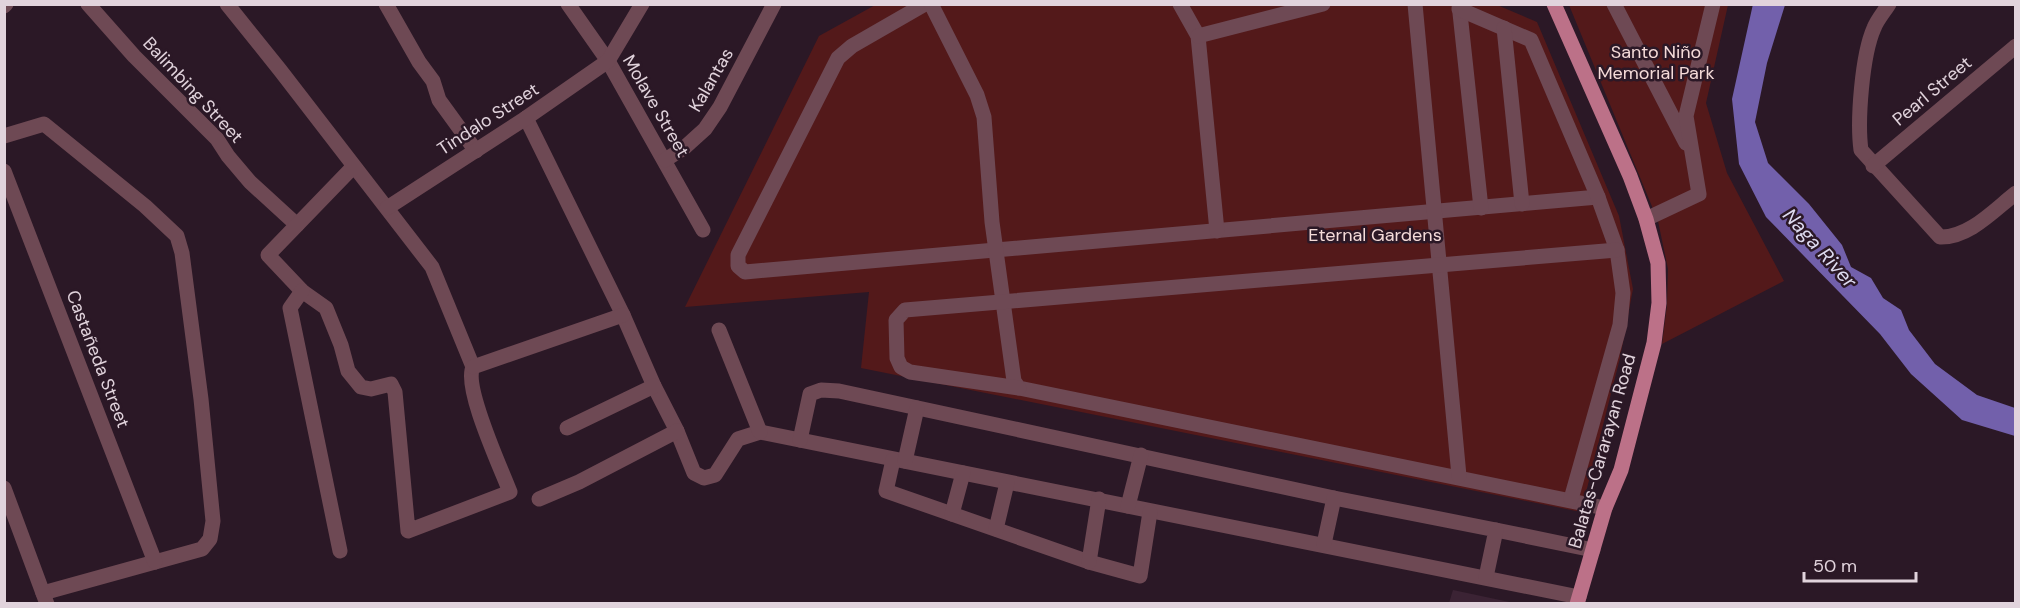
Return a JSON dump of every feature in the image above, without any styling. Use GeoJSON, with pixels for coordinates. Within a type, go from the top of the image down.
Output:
{"type":"FeatureCollection","features":[{"type":"Feature","properties":{"kind":"main road","name":"Balatas-Cararayan Road"},"geometry":{"type":"LineString","coordinates":[[1554,4],[1630,176],[1646,219],[1658,263],[1659,303],[1654,343],[1621,470],[1605,507],[1578,600]]}},
{"type":"Feature","properties":{"kind":"street","name":"Balimbing Street"},"geometry":{"type":"LineString","coordinates":[[88,4],[134,56],[218,139],[228,156],[250,182],[297,225]]}},
{"type":"Feature","properties":{"kind":"street"},"geometry":{"type":"LineString","coordinates":[[227,4],[387,208],[432,267],[473,367],[470,380],[477,407],[510,492],[408,531],[395,393],[391,384],[371,389],[361,387],[348,371],[341,345],[326,308],[302,291],[268,255],[354,166]]}},
{"type":"Feature","properties":{"kind":"street"},"geometry":{"type":"LineString","coordinates":[[386,4],[418,62],[433,81],[439,100],[476,151]]}},
{"type":"Feature","properties":{"kind":"street","name":"Molave Street"},"geometry":{"type":"LineString","coordinates":[[568,4],[608,61],[703,230]]}},
{"type":"Feature","properties":{"kind":"street"},"geometry":{"type":"LineString","coordinates":[[608,61],[642,4]]}},
{"type":"Feature","properties":{"kind":"street","name":"Kalantas"},"geometry":{"type":"LineString","coordinates":[[665,160],[684,148],[705,129],[720,107],[774,4]]}},
{"type":"Feature","properties":{"kind":"street"},"geometry":{"type":"LineString","coordinates":[[925,4],[852,46],[838,58],[738,255],[738,266],[745,272],[1599,197]]}},
{"type":"Feature","properties":{"kind":"street"},"geometry":{"type":"LineString","coordinates":[[931,4],[977,95],[984,117],[995,250],[1014,381],[1019,388]]}},
{"type":"Feature","properties":{"kind":"street"},"geometry":{"type":"LineString","coordinates":[[1180,4],[1198,36],[1217,231]]}},
{"type":"Feature","properties":{"kind":"street"},"geometry":{"type":"LineString","coordinates":[[1198,36],[1323,4]]}},
{"type":"Feature","properties":{"kind":"street"},"geometry":{"type":"LineString","coordinates":[[1415,4],[1459,476]]}},
{"type":"Feature","properties":{"kind":"street"},"geometry":{"type":"LineString","coordinates":[[1614,4],[1692,155]]}},
{"type":"Feature","properties":{"kind":"street"},"geometry":{"type":"LineString","coordinates":[[1646,219],[1699,194],[1686,116],[1713,4]]}},
{"type":"Feature","properties":{"kind":"street"},"geometry":{"type":"LineString","coordinates":[[1889,4],[1874,27],[1866,49],[1858,131],[1861,150],[1873,166],[1940,237],[1949,238],[1963,234],[2016,193]]}},
{"type":"Feature","properties":{"kind":"street"},"geometry":{"type":"LineString","coordinates":[[1459,7],[1481,208]]}},
{"type":"Feature","properties":{"kind":"street"},"geometry":{"type":"LineString","coordinates":[[1459,7],[1531,40],[1599,197],[1617,250],[1623,293],[1620,325],[1571,499]]}},
{"type":"Feature","properties":{"kind":"street"},"geometry":{"type":"LineString","coordinates":[[1504,28],[1522,204]]}},
{"type":"Feature","properties":{"kind":"street","name":"Pearl Street"},"geometry":{"type":"LineString","coordinates":[[1873,166],[2016,46]]}},
{"type":"Feature","properties":{"kind":"street","name":"Tindalo Street"},"geometry":{"type":"LineString","coordinates":[[387,208],[526,118],[608,61]]}},
{"type":"Feature","properties":{"kind":"street"},"geometry":{"type":"LineString","coordinates":[[526,118],[623,315],[694,473],[704,478],[715,475],[738,440],[760,432],[1007,483],[1099,499],[1150,512],[1486,577],[1578,600]]}},
{"type":"Feature","properties":{"kind":"street"},"geometry":{"type":"LineString","coordinates":[[4,136],[44,124],[145,206],[177,236],[182,253],[201,399],[213,521],[210,538],[202,549],[45,598],[4,488]]}},
{"type":"Feature","properties":{"kind":"street","name":"Castañeda Street"},"geometry":{"type":"LineString","coordinates":[[4,171],[155,562]]}},
{"type":"Feature","properties":{"kind":"street"},"geometry":{"type":"LineString","coordinates":[[1605,507],[1019,388],[910,372],[901,367],[897,358],[896,321],[905,310],[1617,250]]}},
{"type":"Feature","properties":{"kind":"street"},"geometry":{"type":"LineString","coordinates":[[302,291],[290,308],[340,551]]}},
{"type":"Feature","properties":{"kind":"street"},"geometry":{"type":"LineString","coordinates":[[473,367],[623,315]]}},
{"type":"Feature","properties":{"kind":"street"},"geometry":{"type":"LineString","coordinates":[[719,330],[760,432]]}},
{"type":"Feature","properties":{"kind":"street"},"geometry":{"type":"LineString","coordinates":[[567,428],[654,386]]}},
{"type":"Feature","properties":{"kind":"street"},"geometry":{"type":"LineString","coordinates":[[800,440],[810,394],[821,390],[839,391],[1334,498],[1593,550]]}},
{"type":"Feature","properties":{"kind":"street"},"geometry":{"type":"LineString","coordinates":[[917,408],[886,491],[1089,562],[1140,576],[1150,512]]}},
{"type":"Feature","properties":{"kind":"street"},"geometry":{"type":"LineString","coordinates":[[539,499],[579,482],[677,431]]}},
{"type":"Feature","properties":{"kind":"street"},"geometry":{"type":"LineString","coordinates":[[1128,506],[1141,455]]}},
{"type":"Feature","properties":{"kind":"street"},"geometry":{"type":"LineString","coordinates":[[952,514],[963,473]]}},
{"type":"Feature","properties":{"kind":"street"},"geometry":{"type":"LineString","coordinates":[[996,529],[1007,483]]}},
{"type":"Feature","properties":{"kind":"street"},"geometry":{"type":"LineString","coordinates":[[1324,544],[1334,498]]}},
{"type":"Feature","properties":{"kind":"street"},"geometry":{"type":"LineString","coordinates":[[1089,562],[1099,499]]}},
{"type":"Feature","properties":{"kind":"street"},"geometry":{"type":"LineString","coordinates":[[1486,577],[1496,530]]}},
{"type":"Feature","properties":{"kind":"shaded area"},"geometry":{"type":"Polygon","coordinates":[[[1453,590],[1514,603],[1449,603],[1453,590]]]}},
{"type":"Feature","properties":{"kind":"green space","name":"Eternal Gardens"},"geometry":{"type":"Polygon","coordinates":[[[877,4],[1497,5],[1537,22],[1619,216],[1633,289],[1620,358],[1581,512],[861,368],[869,292],[685,307],[819,36],[877,4]]]}},
{"type":"Feature","properties":{"kind":"green space","name":"Santo Niño Memorial Park"},"geometry":{"type":"Polygon","coordinates":[[[1569,5],[1728,5],[1706,103],[1727,173],[1784,281],[1662,344],[1667,305],[1668,269],[1658,221],[1569,5]]]}},
{"type":"Feature","properties":{"kind":"water","name":"Naga River"},"geometry":{"type":"Polygon","coordinates":[[[1753,4],[1785,5],[1767,63],[1755,122],[1768,163],[1809,204],[1842,245],[1851,267],[1871,278],[1883,298],[1901,310],[1909,330],[1935,364],[1977,395],[2015,408],[2015,436],[1962,420],[1911,374],[1880,334],[1766,217],[1739,164],[1732,99],[1753,4]]]}}]}
